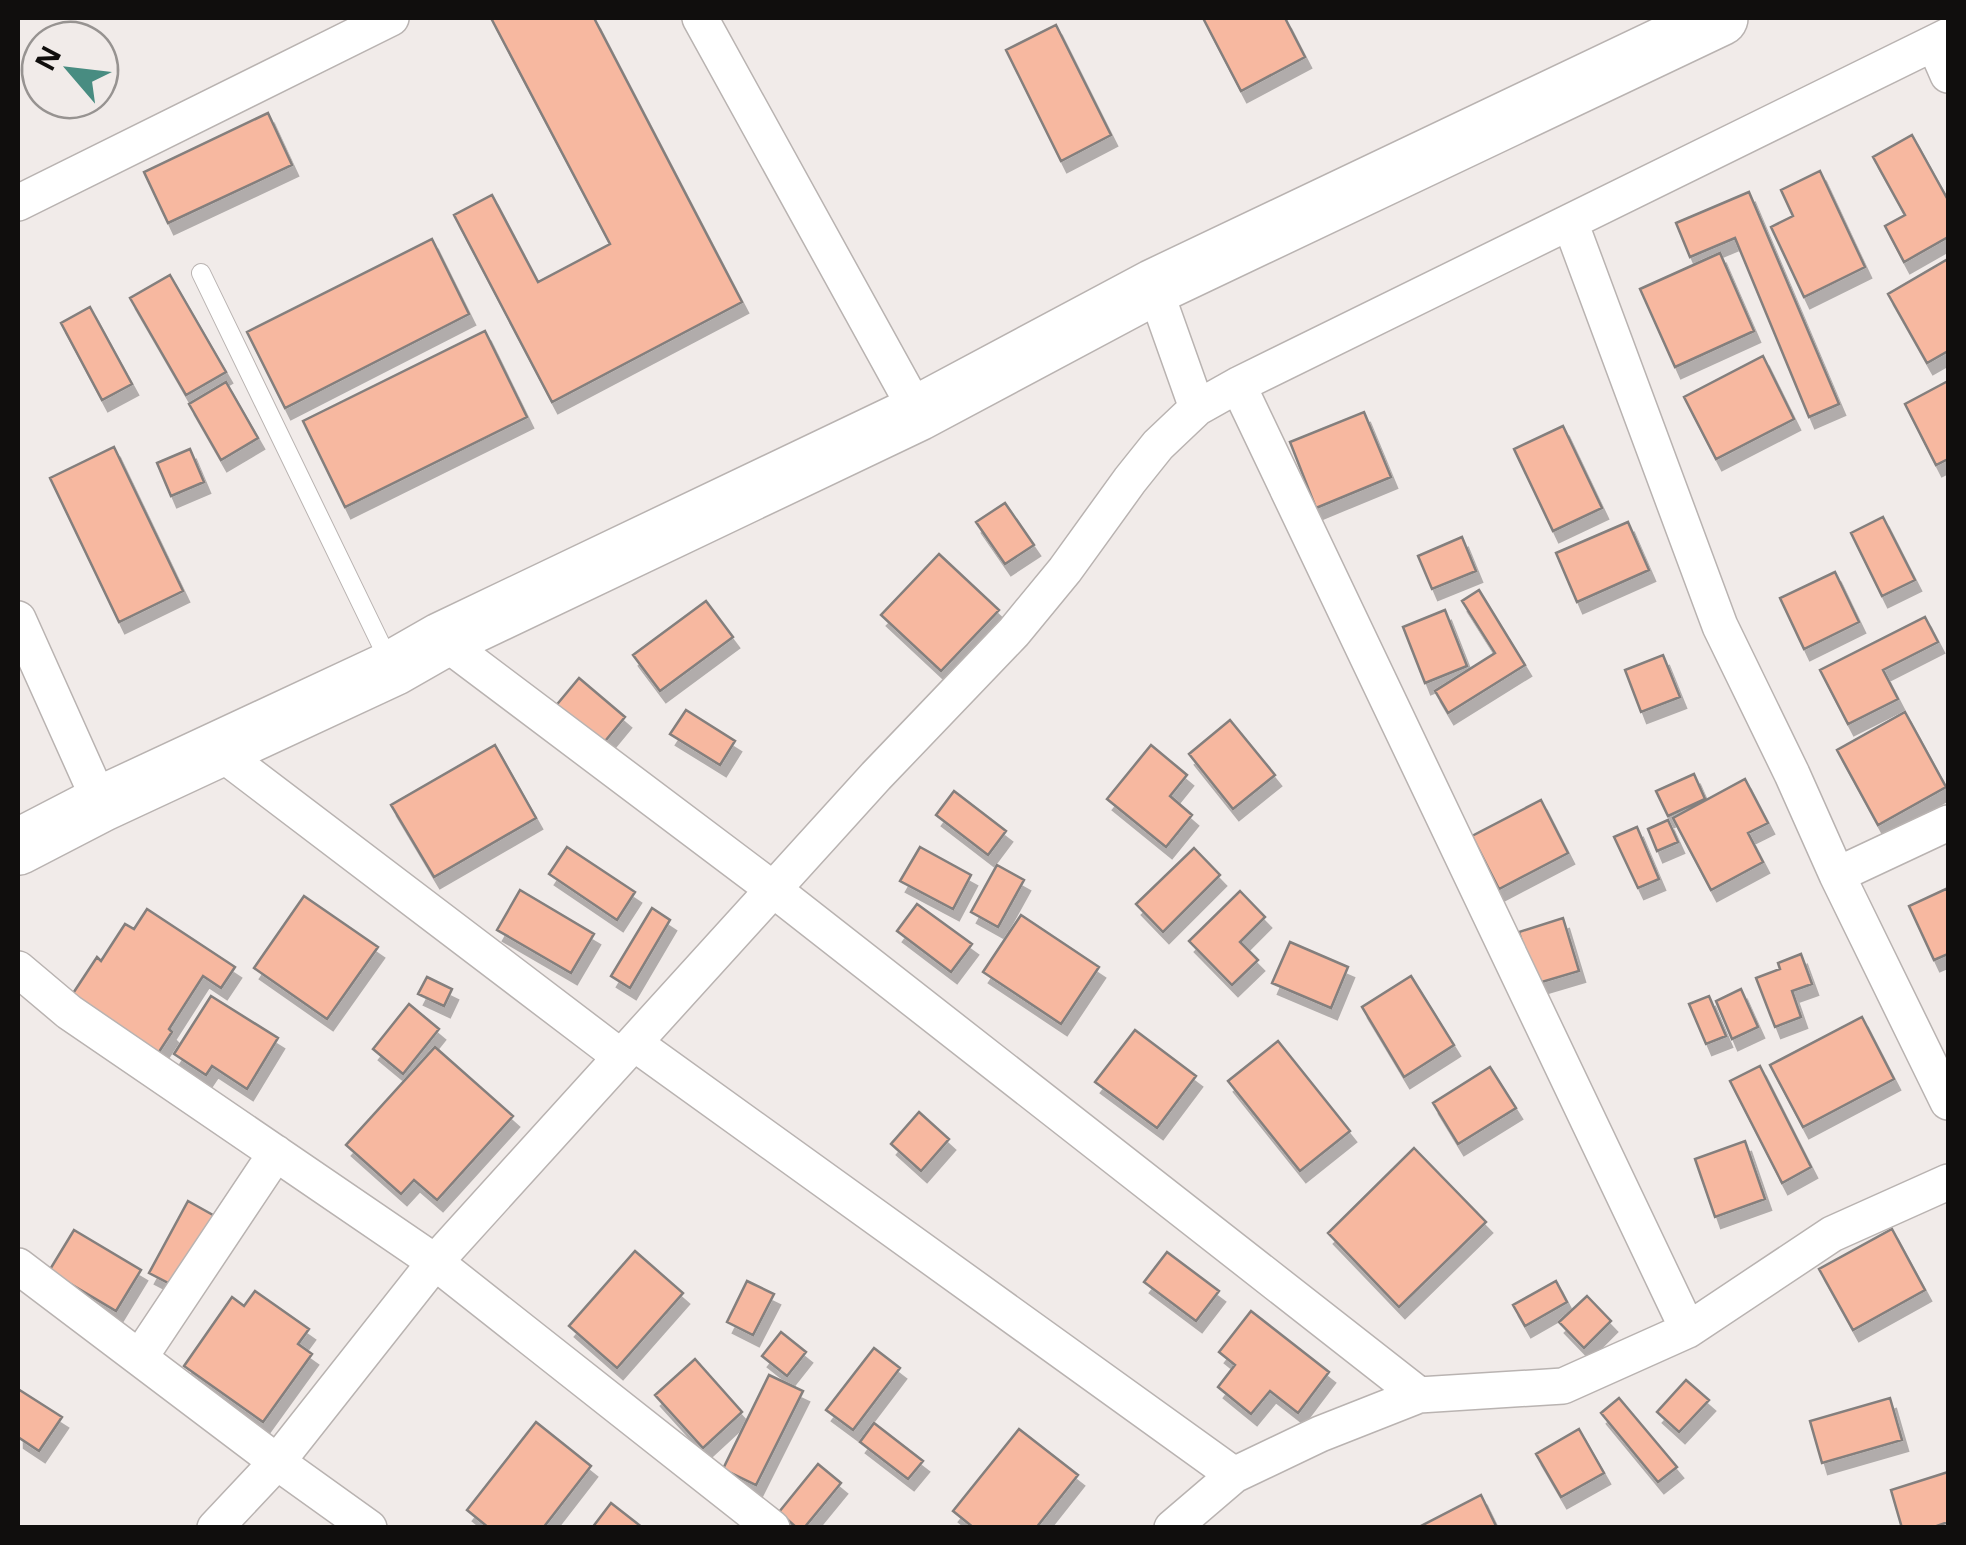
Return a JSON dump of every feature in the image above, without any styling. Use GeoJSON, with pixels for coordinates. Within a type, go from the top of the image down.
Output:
{"type":"FeatureCollection","features":[{"type":"Feature","properties":{"kind":"main road"},"geometry":{"type":"LineString","coordinates":[[18,847],[918,412],[1154,287],[1720,18]]}},
{"type":"Feature","properties":{"kind":"street"},"geometry":{"type":"LineString","coordinates":[[18,203],[391,18]]}},
{"type":"Feature","properties":{"kind":"street"},"geometry":{"type":"LineString","coordinates":[[700,18],[918,412]]}},
{"type":"Feature","properties":{"kind":"street"},"geometry":{"type":"LineString","coordinates":[[215,1528],[277,1462],[435,1262],[876,776],[1014,632],[1158,445],[1197,408],[1941,39],[1948,75]]}},
{"type":"Feature","properties":{"kind":"street"},"geometry":{"type":"LineString","coordinates":[[1570,222],[1720,626],[1948,1102]]}},
{"type":"Feature","properties":{"kind":"street"},"geometry":{"type":"LineString","coordinates":[[1154,287],[1197,408]]}},
{"type":"Feature","properties":{"kind":"street"},"geometry":{"type":"LineString","coordinates":[[1238,385],[1688,1330]]}},
{"type":"Feature","properties":{"kind":"street"},"geometry":{"type":"LineString","coordinates":[[18,619],[101,804]]}},
{"type":"Feature","properties":{"kind":"street"},"geometry":{"type":"LineString","coordinates":[[442,640],[774,890],[1419,1395]]}},
{"type":"Feature","properties":{"kind":"street"},"geometry":{"type":"LineString","coordinates":[[216,749],[628,1050],[1234,1475]]}},
{"type":"Feature","properties":{"kind":"street"},"geometry":{"type":"LineString","coordinates":[[1836,875],[1948,822]]}},
{"type":"Feature","properties":{"kind":"street"},"geometry":{"type":"LineString","coordinates":[[18,969],[68,1012],[435,1262],[772,1528]]}},
{"type":"Feature","properties":{"kind":"street"},"geometry":{"type":"LineString","coordinates":[[140,1357],[276,1154]]}},
{"type":"Feature","properties":{"kind":"street"},"geometry":{"type":"LineString","coordinates":[[1172,1528],[1234,1475],[1320,1434],[1419,1395],[1563,1386],[1688,1330],[1832,1234],[1948,1182]]}},
{"type":"Feature","properties":{"kind":"street"},"geometry":{"type":"LineString","coordinates":[[18,1266],[369,1528]]}},
{"type":"Feature","properties":{"kind":"lane"},"geometry":{"type":"LineString","coordinates":[[201,273],[393,668]]}},
{"type":"Feature","properties":{"kind":"building"},"geometry":{"type":"Polygon","coordinates":[[[491,18],[594,18],[742,302],[552,402],[454,215],[492,195],[538,282],[610,244],[491,18]]]}},
{"type":"Feature","properties":{"kind":"building"},"geometry":{"type":"Polygon","coordinates":[[[1203,18],[1285,18],[1305,57],[1241,91],[1203,18]]]}},
{"type":"Feature","properties":{"kind":"building"},"geometry":{"type":"Polygon","coordinates":[[[1056,25],[1111,135],[1061,161],[1006,50],[1056,25]]]}},
{"type":"Feature","properties":{"kind":"building"},"geometry":{"type":"Polygon","coordinates":[[[268,113],[292,165],[168,223],[144,172],[268,113]]]}},
{"type":"Feature","properties":{"kind":"building"},"geometry":{"type":"Polygon","coordinates":[[[1912,135],[1948,200],[1948,237],[1904,262],[1885,226],[1905,215],[1873,157],[1912,135]]]}},
{"type":"Feature","properties":{"kind":"building"},"geometry":{"type":"Polygon","coordinates":[[[1820,171],[1865,267],[1804,297],[1771,227],[1793,216],[1781,190],[1820,171]]]}},
{"type":"Feature","properties":{"kind":"building"},"geometry":{"type":"Polygon","coordinates":[[[1749,192],[1839,404],[1809,417],[1735,238],[1690,257],[1676,223],[1749,192]]]}},
{"type":"Feature","properties":{"kind":"building"},"geometry":{"type":"Polygon","coordinates":[[[432,239],[469,314],[285,408],[247,332],[432,239]]]}},
{"type":"Feature","properties":{"kind":"building"},"geometry":{"type":"Polygon","coordinates":[[[1720,253],[1754,331],[1675,367],[1640,289],[1720,253]]]}},
{"type":"Feature","properties":{"kind":"building"},"geometry":{"type":"Polygon","coordinates":[[[1948,259],[1948,351],[1927,363],[1888,294],[1948,259]]]}},
{"type":"Feature","properties":{"kind":"building"},"geometry":{"type":"Polygon","coordinates":[[[170,275],[226,372],[186,395],[130,298],[170,275]]]}},
{"type":"Feature","properties":{"kind":"building"},"geometry":{"type":"Polygon","coordinates":[[[90,307],[132,384],[102,400],[61,323],[90,307]]]}},
{"type":"Feature","properties":{"kind":"building"},"geometry":{"type":"Polygon","coordinates":[[[485,331],[527,417],[345,507],[303,421],[485,331]]]}},
{"type":"Feature","properties":{"kind":"building"},"geometry":{"type":"Polygon","coordinates":[[[1763,356],[1794,419],[1716,459],[1684,397],[1763,356]]]}},
{"type":"Feature","properties":{"kind":"building"},"geometry":{"type":"Polygon","coordinates":[[[1948,381],[1948,459],[1936,465],[1905,404],[1948,381]]]}},
{"type":"Feature","properties":{"kind":"building"},"geometry":{"type":"Polygon","coordinates":[[[226,382],[258,438],[221,460],[189,404],[226,382]]]}},
{"type":"Feature","properties":{"kind":"building"},"geometry":{"type":"Polygon","coordinates":[[[1364,412],[1391,477],[1316,508],[1290,442],[1364,412]]]}},
{"type":"Feature","properties":{"kind":"building"},"geometry":{"type":"Polygon","coordinates":[[[1563,426],[1602,508],[1553,531],[1514,449],[1563,426]]]}},
{"type":"Feature","properties":{"kind":"building"},"geometry":{"type":"Polygon","coordinates":[[[114,447],[183,591],[119,622],[50,478],[114,447]]]}},
{"type":"Feature","properties":{"kind":"building"},"geometry":{"type":"Polygon","coordinates":[[[190,449],[204,482],[171,496],[157,463],[190,449]]]}},
{"type":"Feature","properties":{"kind":"building"},"geometry":{"type":"Polygon","coordinates":[[[1005,503],[1034,545],[1005,564],[976,522],[1005,503]]]}},
{"type":"Feature","properties":{"kind":"building"},"geometry":{"type":"Polygon","coordinates":[[[1883,517],[1915,580],[1882,596],[1851,533],[1883,517]]]}},
{"type":"Feature","properties":{"kind":"building"},"geometry":{"type":"Polygon","coordinates":[[[1628,522],[1649,570],[1577,602],[1556,553],[1628,522]]]}},
{"type":"Feature","properties":{"kind":"building"},"geometry":{"type":"Polygon","coordinates":[[[1462,537],[1476,571],[1432,589],[1418,556],[1462,537]]]}},
{"type":"Feature","properties":{"kind":"building"},"geometry":{"type":"Polygon","coordinates":[[[939,554],[999,610],[941,671],[881,615],[939,554]]]}},
{"type":"Feature","properties":{"kind":"building"},"geometry":{"type":"Polygon","coordinates":[[[1835,572],[1859,622],[1804,649],[1780,598],[1835,572]]]}},
{"type":"Feature","properties":{"kind":"building"},"geometry":{"type":"Polygon","coordinates":[[[1479,590],[1525,665],[1448,713],[1435,691],[1495,653],[1462,601],[1479,590]]]}},
{"type":"Feature","properties":{"kind":"building"},"geometry":{"type":"Polygon","coordinates":[[[706,601],[733,637],[660,691],[633,655],[706,601]]]}},
{"type":"Feature","properties":{"kind":"building"},"geometry":{"type":"Polygon","coordinates":[[[1445,610],[1467,666],[1425,683],[1403,627],[1445,610]]]}},
{"type":"Feature","properties":{"kind":"building"},"geometry":{"type":"Polygon","coordinates":[[[1925,617],[1938,642],[1883,670],[1898,699],[1848,724],[1820,670],[1925,617]]]}},
{"type":"Feature","properties":{"kind":"building"},"geometry":{"type":"Polygon","coordinates":[[[1663,655],[1680,697],[1641,712],[1625,670],[1663,655]]]}},
{"type":"Feature","properties":{"kind":"building"},"geometry":{"type":"Polygon","coordinates":[[[579,678],[625,717],[601,746],[554,708],[579,678]]]}},
{"type":"Feature","properties":{"kind":"building"},"geometry":{"type":"Polygon","coordinates":[[[686,710],[735,741],[720,765],[670,734],[686,710]]]}},
{"type":"Feature","properties":{"kind":"building"},"geometry":{"type":"Polygon","coordinates":[[[1905,712],[1946,787],[1878,825],[1837,750],[1905,712]]]}},
{"type":"Feature","properties":{"kind":"building"},"geometry":{"type":"Polygon","coordinates":[[[1230,720],[1275,775],[1233,809],[1189,754],[1230,720]]]}},
{"type":"Feature","properties":{"kind":"building"},"geometry":{"type":"Polygon","coordinates":[[[495,745],[536,818],[434,877],[391,805],[495,745]]]}},
{"type":"Feature","properties":{"kind":"building"},"geometry":{"type":"Polygon","coordinates":[[[1151,745],[1187,775],[1170,796],[1192,815],[1166,847],[1107,799],[1151,745]]]}},
{"type":"Feature","properties":{"kind":"building"},"geometry":{"type":"Polygon","coordinates":[[[1694,774],[1705,799],[1668,816],[1656,791],[1694,774]]]}},
{"type":"Feature","properties":{"kind":"building"},"geometry":{"type":"Polygon","coordinates":[[[1745,779],[1768,823],[1748,833],[1763,862],[1711,890],[1673,818],[1745,779]]]}},
{"type":"Feature","properties":{"kind":"building"},"geometry":{"type":"Polygon","coordinates":[[[954,791],[1006,831],[988,855],[936,815],[954,791]]]}},
{"type":"Feature","properties":{"kind":"building"},"geometry":{"type":"Polygon","coordinates":[[[1541,800],[1568,853],[1499,889],[1472,836],[1541,800]]]}},
{"type":"Feature","properties":{"kind":"building"},"geometry":{"type":"Polygon","coordinates":[[[1668,820],[1678,842],[1657,851],[1648,829],[1668,820]]]}},
{"type":"Feature","properties":{"kind":"building"},"geometry":{"type":"Polygon","coordinates":[[[1637,827],[1659,879],[1638,888],[1614,837],[1637,827]]]}},
{"type":"Feature","properties":{"kind":"building"},"geometry":{"type":"Polygon","coordinates":[[[567,847],[635,892],[617,920],[549,874],[567,847]]]}},
{"type":"Feature","properties":{"kind":"building"},"geometry":{"type":"Polygon","coordinates":[[[920,847],[971,875],[953,909],[900,881],[920,847]]]}},
{"type":"Feature","properties":{"kind":"building"},"geometry":{"type":"Polygon","coordinates":[[[1194,848],[1220,875],[1163,932],[1136,904],[1194,848]]]}},
{"type":"Feature","properties":{"kind":"building"},"geometry":{"type":"Polygon","coordinates":[[[997,865],[1024,880],[998,927],[971,912],[997,865]]]}},
{"type":"Feature","properties":{"kind":"building"},"geometry":{"type":"Polygon","coordinates":[[[1948,888],[1948,954],[1934,960],[1909,906],[1948,888]]]}},
{"type":"Feature","properties":{"kind":"building"},"geometry":{"type":"Polygon","coordinates":[[[520,890],[594,934],[571,973],[497,930],[520,890]]]}},
{"type":"Feature","properties":{"kind":"building"},"geometry":{"type":"Polygon","coordinates":[[[1240,891],[1265,917],[1240,942],[1258,960],[1232,985],[1189,941],[1240,891]]]}},
{"type":"Feature","properties":{"kind":"building"},"geometry":{"type":"Polygon","coordinates":[[[304,896],[378,947],[327,1019],[254,968],[304,896]]]}},
{"type":"Feature","properties":{"kind":"building"},"geometry":{"type":"Polygon","coordinates":[[[917,904],[972,944],[951,972],[897,931],[917,904]]]}},
{"type":"Feature","properties":{"kind":"building"},"geometry":{"type":"Polygon","coordinates":[[[652,908],[670,920],[630,988],[611,976],[652,908]]]}},
{"type":"Feature","properties":{"kind":"building"},"geometry":{"type":"Polygon","coordinates":[[[147,909],[235,967],[221,988],[203,976],[153,1061],[66,1004],[125,924],[134,929],[147,909]]]}},
{"type":"Feature","properties":{"kind":"building"},"geometry":{"type":"Polygon","coordinates":[[[1021,915],[1099,967],[1061,1024],[983,972],[1021,915]]]}},
{"type":"Feature","properties":{"kind":"building"},"geometry":{"type":"Polygon","coordinates":[[[1563,918],[1579,971],[1535,984],[1519,932],[1563,918]]]}},
{"type":"Feature","properties":{"kind":"building"},"geometry":{"type":"Polygon","coordinates":[[[1290,942],[1348,967],[1331,1008],[1272,983],[1290,942]]]}},
{"type":"Feature","properties":{"kind":"building"},"geometry":{"type":"Polygon","coordinates":[[[1801,954],[1812,984],[1792,991],[1801,1017],[1775,1027],[1756,978],[1780,969],[1778,963],[1801,954]]]}},
{"type":"Feature","properties":{"kind":"building"},"geometry":{"type":"Polygon","coordinates":[[[1411,976],[1454,1045],[1404,1077],[1362,1007],[1411,976]]]}},
{"type":"Feature","properties":{"kind":"building"},"geometry":{"type":"Polygon","coordinates":[[[427,977],[452,989],[444,1006],[418,994],[427,977]]]}},
{"type":"Feature","properties":{"kind":"building"},"geometry":{"type":"Polygon","coordinates":[[[1741,989],[1758,1027],[1732,1039],[1716,1001],[1741,989]]]}},
{"type":"Feature","properties":{"kind":"building"},"geometry":{"type":"Polygon","coordinates":[[[211,996],[278,1038],[247,1089],[212,1066],[206,1075],[174,1054],[211,996]]]}},
{"type":"Feature","properties":{"kind":"building"},"geometry":{"type":"Polygon","coordinates":[[[1709,996],[1726,1036],[1706,1044],[1689,1004],[1709,996]]]}},
{"type":"Feature","properties":{"kind":"building"},"geometry":{"type":"Polygon","coordinates":[[[409,1004],[439,1029],[403,1074],[373,1049],[409,1004]]]}},
{"type":"Feature","properties":{"kind":"building"},"geometry":{"type":"Polygon","coordinates":[[[1862,1017],[1894,1079],[1803,1127],[1770,1065],[1862,1017]]]}},
{"type":"Feature","properties":{"kind":"building"},"geometry":{"type":"Polygon","coordinates":[[[1135,1030],[1196,1076],[1157,1128],[1095,1082],[1135,1030]]]}},
{"type":"Feature","properties":{"kind":"building"},"geometry":{"type":"Polygon","coordinates":[[[1278,1041],[1350,1131],[1300,1171],[1228,1081],[1278,1041]]]}},
{"type":"Feature","properties":{"kind":"building"},"geometry":{"type":"Polygon","coordinates":[[[435,1047],[513,1116],[437,1200],[414,1180],[401,1194],[346,1145],[435,1047]]]}},
{"type":"Feature","properties":{"kind":"building"},"geometry":{"type":"Polygon","coordinates":[[[1760,1066],[1811,1167],[1782,1183],[1730,1081],[1760,1066]]]}},
{"type":"Feature","properties":{"kind":"building"},"geometry":{"type":"Polygon","coordinates":[[[1490,1067],[1516,1108],[1458,1144],[1433,1103],[1490,1067]]]}},
{"type":"Feature","properties":{"kind":"building"},"geometry":{"type":"Polygon","coordinates":[[[919,1112],[949,1139],[921,1171],[891,1144],[919,1112]]]}},
{"type":"Feature","properties":{"kind":"building"},"geometry":{"type":"Polygon","coordinates":[[[1745,1141],[1765,1199],[1715,1217],[1695,1159],[1745,1141]]]}},
{"type":"Feature","properties":{"kind":"building"},"geometry":{"type":"Polygon","coordinates":[[[1414,1148],[1486,1222],[1399,1307],[1328,1233],[1414,1148]]]}},
{"type":"Feature","properties":{"kind":"building"},"geometry":{"type":"Polygon","coordinates":[[[188,1201],[220,1219],[182,1290],[149,1273],[188,1201]]]}},
{"type":"Feature","properties":{"kind":"building"},"geometry":{"type":"Polygon","coordinates":[[[1892,1229],[1925,1290],[1853,1330],[1819,1269],[1892,1229]]]}},
{"type":"Feature","properties":{"kind":"building"},"geometry":{"type":"Polygon","coordinates":[[[74,1230],[141,1270],[116,1311],[49,1271],[74,1230]]]}},
{"type":"Feature","properties":{"kind":"building"},"geometry":{"type":"Polygon","coordinates":[[[635,1251],[683,1293],[617,1368],[569,1326],[635,1251]]]}},
{"type":"Feature","properties":{"kind":"building"},"geometry":{"type":"Polygon","coordinates":[[[1167,1252],[1219,1291],[1196,1321],[1144,1282],[1167,1252]]]}},
{"type":"Feature","properties":{"kind":"building"},"geometry":{"type":"Polygon","coordinates":[[[747,1281],[774,1294],[753,1335],[727,1322],[747,1281]]]}},
{"type":"Feature","properties":{"kind":"building"},"geometry":{"type":"Polygon","coordinates":[[[1556,1281],[1567,1302],[1525,1326],[1513,1305],[1556,1281]]]}},
{"type":"Feature","properties":{"kind":"building"},"geometry":{"type":"Polygon","coordinates":[[[255,1291],[309,1329],[298,1344],[312,1354],[263,1422],[184,1366],[232,1297],[244,1306],[255,1291]]]}},
{"type":"Feature","properties":{"kind":"building"},"geometry":{"type":"Polygon","coordinates":[[[1587,1296],[1611,1321],[1584,1348],[1559,1322],[1587,1296]]]}},
{"type":"Feature","properties":{"kind":"building"},"geometry":{"type":"Polygon","coordinates":[[[1251,1311],[1329,1372],[1298,1413],[1270,1391],[1251,1414],[1218,1387],[1235,1365],[1219,1352],[1251,1311]]]}},
{"type":"Feature","properties":{"kind":"building"},"geometry":{"type":"Polygon","coordinates":[[[781,1332],[806,1352],[787,1376],[762,1356],[781,1332]]]}},
{"type":"Feature","properties":{"kind":"building"},"geometry":{"type":"Polygon","coordinates":[[[874,1348],[900,1368],[853,1430],[826,1410],[874,1348]]]}},
{"type":"Feature","properties":{"kind":"building"},"geometry":{"type":"Polygon","coordinates":[[[695,1359],[742,1412],[703,1448],[655,1395],[695,1359]]]}},
{"type":"Feature","properties":{"kind":"building"},"geometry":{"type":"Polygon","coordinates":[[[769,1375],[803,1391],[756,1485],[723,1469],[769,1375]]]}},
{"type":"Feature","properties":{"kind":"building"},"geometry":{"type":"Polygon","coordinates":[[[1686,1380],[1709,1400],[1679,1432],[1657,1412],[1686,1380]]]}},
{"type":"Feature","properties":{"kind":"building"},"geometry":{"type":"Polygon","coordinates":[[[18,1389],[62,1417],[39,1451],[18,1437],[18,1389]]]}},
{"type":"Feature","properties":{"kind":"building"},"geometry":{"type":"Polygon","coordinates":[[[1619,1398],[1677,1467],[1658,1482],[1601,1413],[1619,1398]]]}},
{"type":"Feature","properties":{"kind":"building"},"geometry":{"type":"Polygon","coordinates":[[[1890,1398],[1902,1440],[1822,1463],[1810,1421],[1890,1398]]]}},
{"type":"Feature","properties":{"kind":"building"},"geometry":{"type":"Polygon","coordinates":[[[536,1422],[591,1466],[543,1528],[489,1528],[467,1510],[536,1422]]]}},
{"type":"Feature","properties":{"kind":"building"},"geometry":{"type":"Polygon","coordinates":[[[874,1423],[923,1461],[908,1479],[860,1442],[874,1423]]]}},
{"type":"Feature","properties":{"kind":"building"},"geometry":{"type":"Polygon","coordinates":[[[1019,1429],[1078,1475],[1036,1528],[974,1528],[953,1511],[1019,1429]]]}},
{"type":"Feature","properties":{"kind":"building"},"geometry":{"type":"Polygon","coordinates":[[[1579,1429],[1604,1473],[1561,1497],[1536,1454],[1579,1429]]]}},
{"type":"Feature","properties":{"kind":"building"},"geometry":{"type":"Polygon","coordinates":[[[818,1464],[841,1483],[804,1528],[797,1528],[779,1512],[818,1464]]]}},
{"type":"Feature","properties":{"kind":"building"},"geometry":{"type":"Polygon","coordinates":[[[1948,1472],[1948,1522],[1931,1528],[1902,1528],[1891,1490],[1948,1472]]]}},
{"type":"Feature","properties":{"kind":"building"},"geometry":{"type":"Polygon","coordinates":[[[1481,1495],[1497,1528],[1417,1528],[1481,1495]]]}},
{"type":"Feature","properties":{"kind":"building"},"geometry":{"type":"Polygon","coordinates":[[[611,1503],[643,1528],[592,1528],[611,1503]]]}}]}
